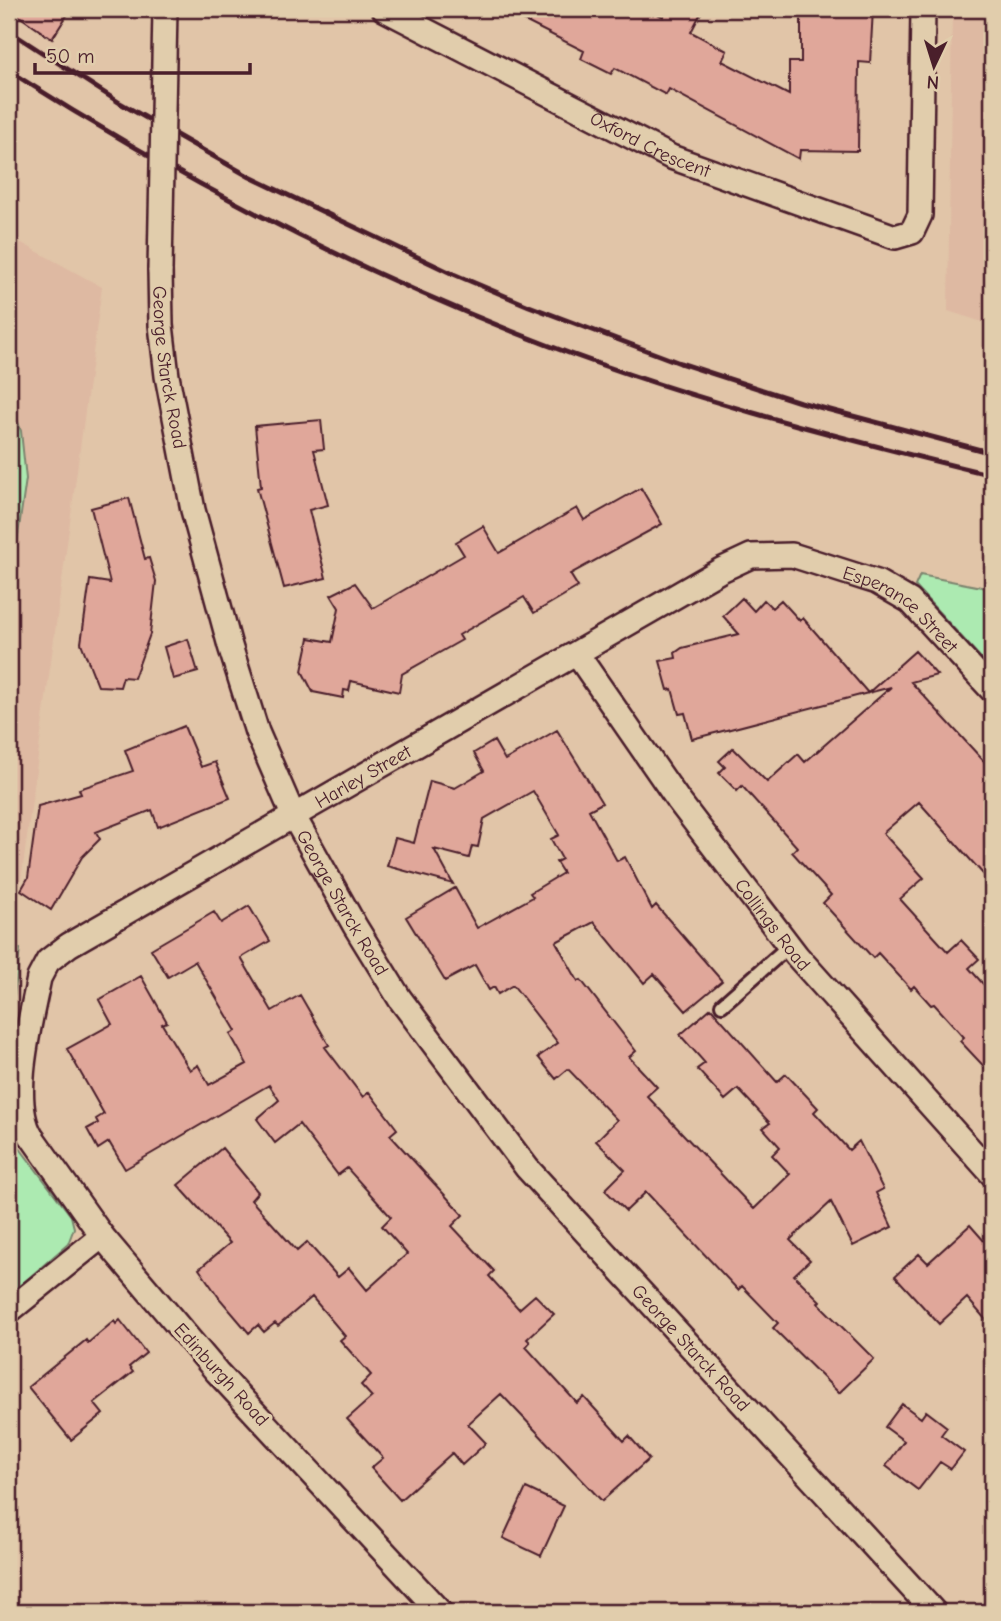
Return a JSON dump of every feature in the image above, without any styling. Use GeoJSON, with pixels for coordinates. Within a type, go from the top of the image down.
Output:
{"type":"FeatureCollection","features":[{"type":"Feature","properties":{"kind":"street","name":"George Starck Road"},"geometry":{"type":"LineString","coordinates":[[165,9],[160,270],[161,325],[167,376],[193,510],[257,732],[293,815],[400,999],[527,1168],[934,1612]]}},
{"type":"Feature","properties":{"kind":"street","name":"Oxford Crescent"},"geometry":{"type":"LineString","coordinates":[[384,9],[645,146],[895,237],[912,232],[920,215],[923,9]]}},
{"type":"Feature","properties":{"kind":"street","name":"Harley Street"},"geometry":{"type":"LineString","coordinates":[[23,1120],[21,1099],[39,978],[48,961],[69,945],[734,563],[751,556],[792,555]]}},
{"type":"Feature","properties":{"kind":"street","name":"Esperance Street"},"geometry":{"type":"LineString","coordinates":[[792,555],[877,582],[910,601],[992,690]]}},
{"type":"Feature","properties":{"kind":"street","name":"Collings Road"},"geometry":{"type":"LineString","coordinates":[[577,654],[678,800],[789,946],[992,1174]]}},
{"type":"Feature","properties":{"kind":"street","name":"Edinburgh Road"},"geometry":{"type":"LineString","coordinates":[[23,1120],[102,1236],[217,1372],[440,1612]]}},
{"type":"Feature","properties":{"kind":"street"},"geometry":{"type":"LineString","coordinates":[[9,1311],[102,1236]]}},
{"type":"Feature","properties":{"kind":"lane"},"geometry":{"type":"LineString","coordinates":[[722,1005],[789,946]]}},
{"type":"Feature","properties":{"kind":"shaded area"},"geometry":{"type":"Polygon","coordinates":[[[952,9],[992,9],[992,325],[948,311],[952,9]]]}},
{"type":"Feature","properties":{"kind":"shaded area"},"geometry":{"type":"Polygon","coordinates":[[[9,236],[102,287],[9,969],[9,236]]]}},
{"type":"Feature","properties":{"kind":"green space"},"geometry":{"type":"Polygon","coordinates":[[[9,396],[21,431],[26,479],[9,598],[9,396]]]}},
{"type":"Feature","properties":{"kind":"green space"},"geometry":{"type":"Polygon","coordinates":[[[920,575],[992,589],[992,670],[915,586],[920,575]]]}},
{"type":"Feature","properties":{"kind":"green space"},"geometry":{"type":"Polygon","coordinates":[[[12,948],[20,949],[9,1034],[12,948]]]}},
{"type":"Feature","properties":{"kind":"green space"},"geometry":{"type":"Polygon","coordinates":[[[9,1134],[71,1216],[74,1228],[68,1244],[9,1295],[9,1134]]]}},
{"type":"Feature","properties":{"kind":"building"},"geometry":{"type":"Polygon","coordinates":[[[9,9],[71,9],[52,39],[9,9]]]}},
{"type":"Feature","properties":{"kind":"building"},"geometry":{"type":"Polygon","coordinates":[[[501,9],[648,9],[663,17],[668,9],[703,9],[691,32],[727,51],[722,61],[789,95],[789,62],[801,62],[801,9],[873,9],[870,63],[859,62],[858,151],[800,150],[799,159],[669,89],[666,95],[615,68],[611,74],[581,59],[584,51],[501,9]]]}},
{"type":"Feature","properties":{"kind":"building"},"geometry":{"type":"Polygon","coordinates":[[[321,420],[324,449],[314,450],[328,505],[309,510],[326,578],[284,588],[257,488],[261,487],[255,426],[321,420]]]}},
{"type":"Feature","properties":{"kind":"building"},"geometry":{"type":"Polygon","coordinates":[[[641,488],[662,524],[570,574],[578,587],[534,613],[524,597],[459,635],[462,640],[402,674],[399,692],[351,681],[349,691],[344,690],[343,698],[313,692],[302,671],[309,638],[332,642],[339,608],[331,595],[355,583],[373,608],[464,555],[456,542],[483,526],[499,553],[577,508],[584,520],[641,488]]]}},
{"type":"Feature","properties":{"kind":"building"},"geometry":{"type":"Polygon","coordinates":[[[129,498],[145,559],[149,558],[156,581],[150,634],[134,678],[123,677],[120,687],[98,686],[81,643],[90,580],[110,583],[91,508],[129,498]]]}},
{"type":"Feature","properties":{"kind":"building"},"geometry":{"type":"Polygon","coordinates":[[[742,598],[754,611],[764,600],[772,608],[781,600],[800,621],[803,618],[868,693],[915,651],[937,675],[911,682],[992,770],[992,884],[919,802],[883,833],[924,878],[900,899],[948,952],[961,940],[979,959],[969,968],[992,994],[992,1075],[960,1041],[964,1037],[934,1004],[931,1005],[914,986],[911,989],[878,953],[873,958],[823,903],[831,895],[792,852],[797,847],[742,786],[737,791],[719,773],[725,767],[719,761],[733,748],[767,782],[798,754],[805,762],[891,687],[692,739],[685,713],[679,714],[672,689],[668,690],[660,661],[676,658],[675,653],[682,648],[739,634],[723,616],[742,598]]]}},
{"type":"Feature","properties":{"kind":"building"},"geometry":{"type":"Polygon","coordinates":[[[188,639],[198,672],[173,679],[164,647],[188,639]]]}},
{"type":"Feature","properties":{"kind":"building"},"geometry":{"type":"Polygon","coordinates":[[[184,726],[201,767],[215,762],[230,798],[158,827],[152,810],[96,832],[100,839],[82,857],[51,910],[21,890],[28,878],[38,806],[81,794],[79,789],[133,771],[125,750],[184,726]]]}},
{"type":"Feature","properties":{"kind":"building"},"geometry":{"type":"Polygon","coordinates":[[[557,730],[602,803],[589,810],[617,861],[625,857],[652,909],[656,905],[722,981],[686,1011],[654,974],[644,983],[594,922],[556,942],[578,981],[581,980],[636,1051],[629,1057],[657,1087],[647,1096],[754,1209],[790,1174],[772,1155],[780,1147],[763,1128],[770,1123],[738,1089],[725,1100],[697,1069],[705,1063],[680,1035],[711,1008],[777,1082],[786,1074],[818,1108],[814,1112],[849,1150],[859,1141],[883,1189],[876,1193],[892,1227],[853,1246],[831,1202],[790,1240],[810,1260],[794,1275],[874,1359],[839,1393],[773,1328],[778,1323],[742,1286],[738,1290],[646,1192],[626,1211],[605,1190],[625,1170],[596,1141],[617,1120],[568,1069],[556,1079],[538,1057],[558,1043],[513,985],[498,994],[494,987],[489,990],[475,965],[445,981],[406,917],[455,888],[477,928],[533,897],[530,893],[563,873],[556,862],[562,859],[551,839],[559,835],[533,791],[484,819],[478,847],[472,846],[469,858],[434,849],[453,884],[387,866],[395,838],[414,843],[430,781],[455,788],[484,771],[474,753],[494,741],[505,760],[557,730]]]}},
{"type":"Feature","properties":{"kind":"building"},"geometry":{"type":"Polygon","coordinates":[[[249,906],[270,941],[241,958],[272,1011],[300,995],[329,1045],[325,1047],[363,1097],[369,1092],[397,1129],[390,1135],[463,1215],[452,1226],[494,1271],[489,1276],[519,1309],[535,1295],[554,1314],[527,1339],[530,1342],[526,1347],[577,1403],[584,1397],[624,1441],[629,1436],[649,1459],[602,1501],[501,1394],[468,1424],[486,1443],[462,1465],[452,1453],[400,1500],[371,1468],[383,1458],[347,1419],[372,1397],[361,1385],[371,1375],[340,1340],[345,1336],[312,1297],[278,1326],[275,1323],[264,1332],[258,1325],[249,1333],[220,1299],[199,1269],[230,1243],[178,1185],[222,1148],[258,1192],[251,1200],[297,1251],[307,1242],[338,1277],[349,1268],[367,1290],[407,1254],[382,1226],[391,1217],[347,1168],[338,1175],[299,1124],[275,1143],[257,1119],[279,1100],[269,1085],[125,1169],[109,1142],[98,1149],[87,1129],[98,1123],[96,1119],[104,1114],[67,1049],[112,1024],[99,1000],[141,976],[167,1022],[162,1024],[190,1070],[198,1065],[209,1085],[247,1064],[230,1034],[236,1031],[195,961],[168,977],[151,949],[214,912],[221,923],[249,906]]]}},
{"type":"Feature","properties":{"kind":"building"},"geometry":{"type":"Polygon","coordinates":[[[970,1225],[992,1250],[992,1327],[967,1298],[939,1324],[895,1276],[919,1254],[928,1263],[970,1225]]]}},
{"type":"Feature","properties":{"kind":"building"},"geometry":{"type":"Polygon","coordinates":[[[120,1320],[146,1353],[129,1367],[133,1372],[94,1403],[103,1414],[71,1440],[28,1387],[86,1340],[88,1343],[114,1321],[116,1324],[120,1320]]]}},
{"type":"Feature","properties":{"kind":"building"},"geometry":{"type":"Polygon","coordinates":[[[902,1404],[921,1418],[926,1411],[947,1427],[941,1435],[964,1452],[951,1469],[940,1462],[918,1490],[886,1466],[904,1441],[885,1427],[902,1404]]]}},
{"type":"Feature","properties":{"kind":"building"},"geometry":{"type":"Polygon","coordinates":[[[526,1488],[564,1506],[541,1556],[503,1538],[526,1488]]]}},
{"type":"Feature","properties":{"kind":"railway"},"geometry":{"type":"LineString","coordinates":[[9,31],[120,103],[250,177],[451,273],[529,306],[680,363],[800,402],[992,453]]}},
{"type":"Feature","properties":{"kind":"railway"},"geometry":{"type":"LineString","coordinates":[[9,71],[194,181],[322,247],[452,307],[577,356],[694,395],[812,429],[992,475]]}}]}
